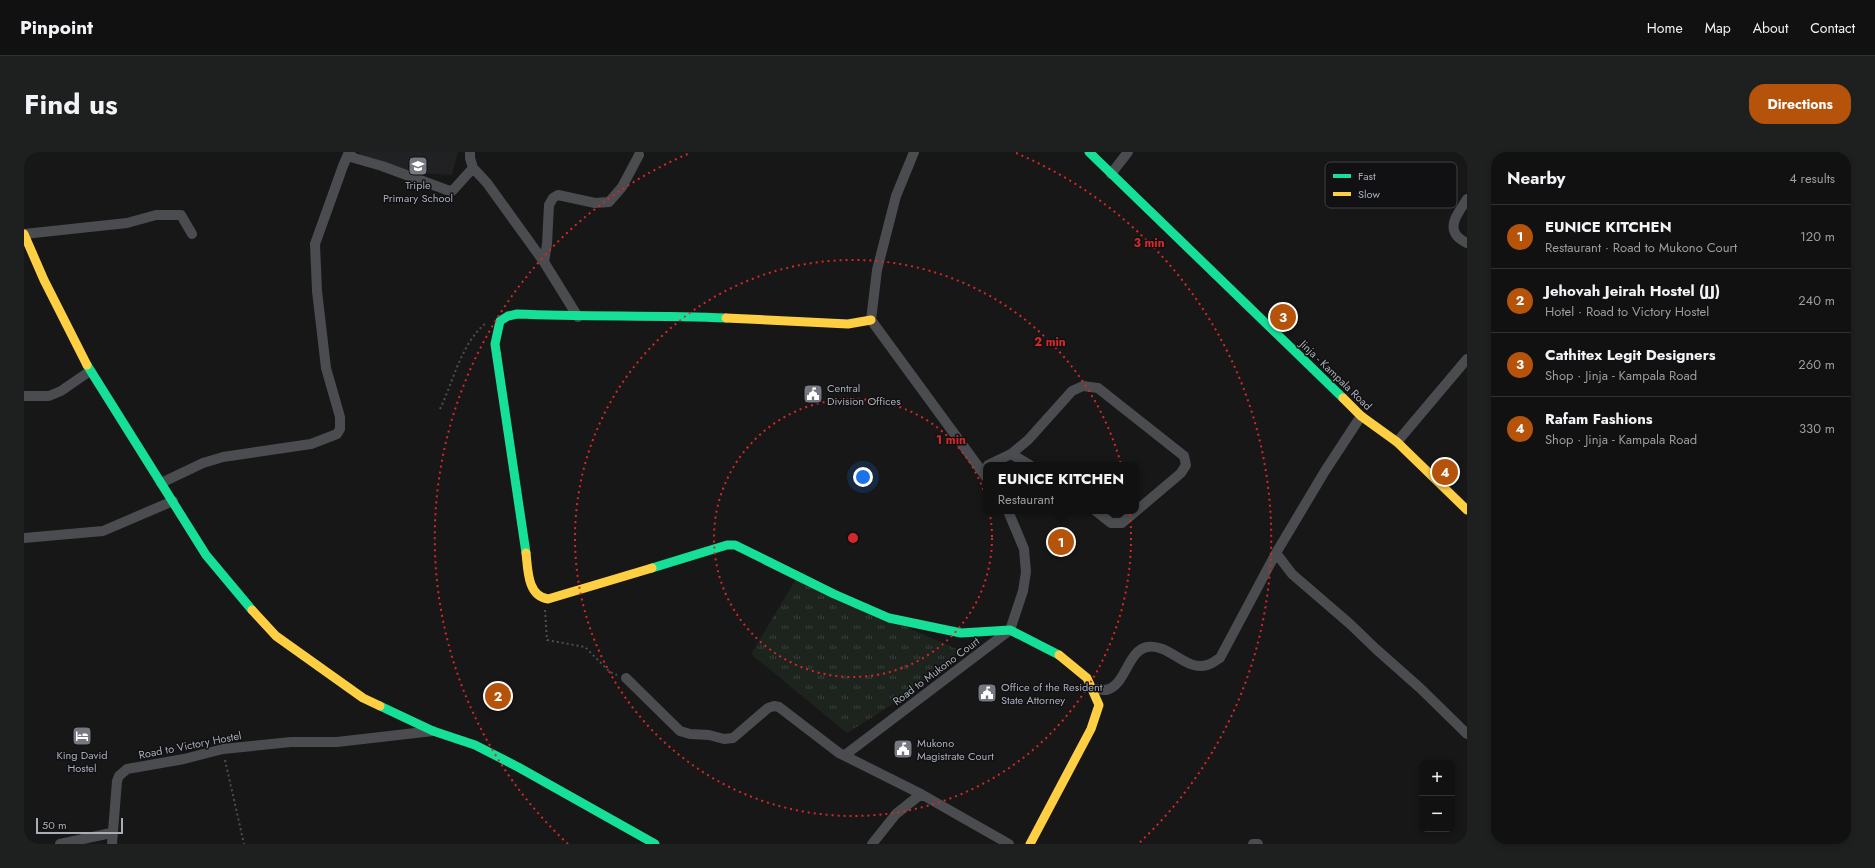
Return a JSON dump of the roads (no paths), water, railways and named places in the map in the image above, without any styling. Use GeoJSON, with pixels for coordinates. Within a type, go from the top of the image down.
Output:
{"type":"FeatureCollection","features":[{"type":"Feature","properties":{"kind":"main road","name":"Jinja - Kampala Road"},"geometry":{"type":"LineString","coordinates":[[1089,152],[1361,416],[1397,442],[1467,510]]}},
{"type":"Feature","properties":{"kind":"main road"},"geometry":{"type":"LineString","coordinates":[[24,234],[44,280],[90,371],[206,555],[239,596],[276,636],[363,698],[433,731],[475,745],[518,767],[655,844]]}},
{"type":"Feature","properties":{"kind":"main road"},"geometry":{"type":"LineString","coordinates":[[871,320],[848,324],[684,316],[578,316],[517,314],[508,316],[500,321],[495,344],[530,583],[534,593],[544,600],[727,545],[735,545],[834,594],[889,618],[961,634],[1010,630],[1057,653],[1087,678],[1099,705],[1091,729],[1030,844]]}},
{"type":"Feature","properties":{"kind":"street"},"geometry":{"type":"LineString","coordinates":[[470,152],[473,168],[487,183],[544,262],[578,316]]}},
{"type":"Feature","properties":{"kind":"street"},"geometry":{"type":"LineString","coordinates":[[914,152],[896,196],[890,218],[877,270],[871,320],[983,465]]}},
{"type":"Feature","properties":{"kind":"street"},"geometry":{"type":"LineString","coordinates":[[1111,174],[1128,152]]}},
{"type":"Feature","properties":{"kind":"street"},"geometry":{"type":"LineString","coordinates":[[162,483],[203,463],[223,457],[311,444],[337,434],[340,428],[340,417],[326,368],[317,291],[314,244],[349,153],[354,158],[382,166],[452,191],[473,168]]}},
{"type":"Feature","properties":{"kind":"street"},"geometry":{"type":"LineString","coordinates":[[544,262],[547,244],[549,206],[553,198],[558,195],[595,203],[609,202],[622,187],[639,155]]}},
{"type":"Feature","properties":{"kind":"street"},"geometry":{"type":"LineString","coordinates":[[1467,199],[1454,220],[1453,227],[1455,234],[1467,243]]}},
{"type":"Feature","properties":{"kind":"street"},"geometry":{"type":"LineString","coordinates":[[24,234],[127,223],[156,215],[181,215],[192,234]]}},
{"type":"Feature","properties":{"kind":"street"},"geometry":{"type":"LineString","coordinates":[[1397,442],[1467,359]]}},
{"type":"Feature","properties":{"kind":"street"},"geometry":{"type":"LineString","coordinates":[[24,396],[49,396],[61,391],[90,371]]}},
{"type":"Feature","properties":{"kind":"street"},"geometry":{"type":"LineString","coordinates":[[993,462],[1011,454],[1028,440],[1072,391],[1083,386],[1098,388],[1184,456],[1186,465],[1181,473],[1139,509]]}},
{"type":"Feature","properties":{"kind":"street"},"geometry":{"type":"LineString","coordinates":[[1093,689],[1106,690],[1115,684],[1138,650],[1148,647],[1160,648],[1196,666],[1208,665],[1220,658],[1276,553],[1320,477],[1361,416]]}},
{"type":"Feature","properties":{"kind":"street"},"geometry":{"type":"LineString","coordinates":[[1011,454],[1025,462]]}},
{"type":"Feature","properties":{"kind":"street"},"geometry":{"type":"LineString","coordinates":[[24,538],[103,530],[173,501]]}},
{"type":"Feature","properties":{"kind":"street"},"geometry":{"type":"LineString","coordinates":[[1009,514],[1024,549],[1026,572],[1023,591],[1010,630]]}},
{"type":"Feature","properties":{"kind":"street"},"geometry":{"type":"LineString","coordinates":[[1100,514],[1111,523],[1122,523],[1133,514]]}},
{"type":"Feature","properties":{"kind":"street"},"geometry":{"type":"LineString","coordinates":[[1276,553],[1292,574],[1350,624],[1420,688],[1467,734]]}},
{"type":"Feature","properties":{"kind":"street","name":"Road to Mukono Court"},"geometry":{"type":"LineString","coordinates":[[845,755],[1010,630]]}},
{"type":"Feature","properties":{"kind":"street"},"geometry":{"type":"LineString","coordinates":[[626,678],[680,731],[690,734],[724,739],[733,738],[768,708],[774,706],[779,707],[839,753],[921,794],[1009,844]]}},
{"type":"Feature","properties":{"kind":"street","name":"Road to Victory Hostel"},"geometry":{"type":"LineString","coordinates":[[112,844],[111,833],[117,781],[119,776],[127,769],[184,759],[223,748],[291,742],[337,742],[433,731]]}},
{"type":"Feature","properties":{"kind":"street"},"geometry":{"type":"LineString","coordinates":[[872,844],[896,814],[921,794]]}},
{"type":"Feature","properties":{"kind":"street"},"geometry":{"type":"LineString","coordinates":[[60,844],[111,833]]}},
{"type":"Feature","properties":{"kind":"street"},"geometry":{"type":"LineString","coordinates":[[1253,844],[1258,844]]}},
{"type":"Feature","properties":{"kind":"place","name":"Triple Primary School"},"geometry":{"type":"Point","coordinates":[418,166]}},
{"type":"Feature","properties":{"kind":"place","name":"Cathitex Legit Designers"},"geometry":{"type":"Point","coordinates":[1283,317]}},
{"type":"Feature","properties":{"kind":"place","name":"Central Division Offices"},"geometry":{"type":"Point","coordinates":[813,394]}},
{"type":"Feature","properties":{"kind":"place","name":"Rafam Fashions"},"geometry":{"type":"Point","coordinates":[1445,472]}},
{"type":"Feature","properties":{"kind":"place","name":"EUNICE KITCHEN"},"geometry":{"type":"Point","coordinates":[1061,542]}},
{"type":"Feature","properties":{"kind":"place","name":"Office of the Resident State Attorney"},"geometry":{"type":"Point","coordinates":[987,693]}},
{"type":"Feature","properties":{"kind":"place","name":"Jehovah Jeirah Hostel (JJ)"},"geometry":{"type":"Point","coordinates":[498,696]}},
{"type":"Feature","properties":{"kind":"place","name":"King David Hostel"},"geometry":{"type":"Point","coordinates":[82,736]}},
{"type":"Feature","properties":{"kind":"place","name":"Mukono Magistrate Court"},"geometry":{"type":"Point","coordinates":[903,749]}}]}
